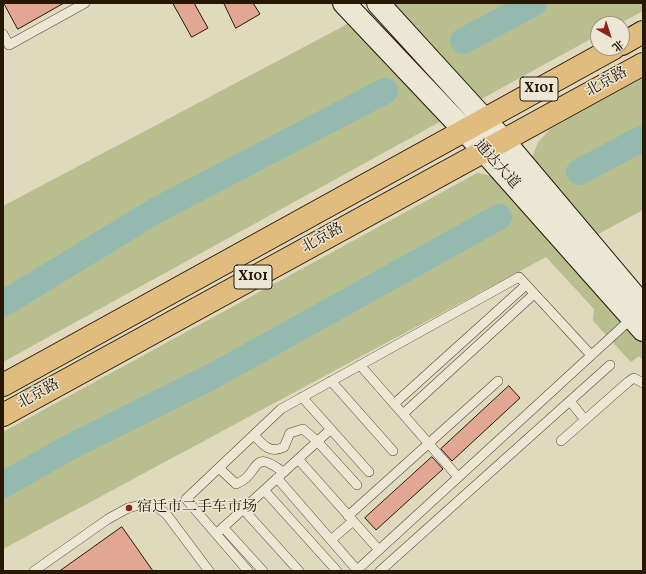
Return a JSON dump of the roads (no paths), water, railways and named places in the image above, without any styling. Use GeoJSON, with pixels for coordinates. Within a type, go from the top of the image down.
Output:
{"type":"FeatureCollection","features":[{"type":"Feature","properties":{"kind":"main road","name":"通达大道"},"geometry":{"type":"LineString","coordinates":[[344,3],[640,315]]}},
{"type":"Feature","properties":{"kind":"main road","name":"通达大道"},"geometry":{"type":"LineString","coordinates":[[378,3],[503,140],[640,315]]}},
{"type":"Feature","properties":{"kind":"main road","name":"北京路"},"geometry":{"type":"LineString","coordinates":[[630,39],[643,32]]}},
{"type":"Feature","properties":{"kind":"main road","name":"北京路"},"geometry":{"type":"LineString","coordinates":[[3,385],[600,56]]}},
{"type":"Feature","properties":{"kind":"main road","name":"北京路"},"geometry":{"type":"LineString","coordinates":[[3,415],[643,64]]}},
{"type":"Feature","properties":{"kind":"lane"},"geometry":{"type":"LineString","coordinates":[[3,34],[9,45],[85,3]]}},
{"type":"Feature","properties":{"kind":"lane"},"geometry":{"type":"LineString","coordinates":[[262,571],[186,498],[281,409],[518,278],[591,355]]}},
{"type":"Feature","properties":{"kind":"lane"},"geometry":{"type":"LineString","coordinates":[[394,404],[526,285]]}},
{"type":"Feature","properties":{"kind":"lane"},"geometry":{"type":"LineString","coordinates":[[403,414],[534,294]]}},
{"type":"Feature","properties":{"kind":"lane"},"geometry":{"type":"LineString","coordinates":[[218,468],[236,484],[245,481],[250,476],[253,467],[259,462],[266,461],[280,475],[331,540],[357,570],[591,355],[640,315]]}},
{"type":"Feature","properties":{"kind":"lane"},"geometry":{"type":"LineString","coordinates":[[360,365],[458,477]]}},
{"type":"Feature","properties":{"kind":"lane"},"geometry":{"type":"LineString","coordinates":[[380,571],[610,365]]}},
{"type":"Feature","properties":{"kind":"lane"},"geometry":{"type":"LineString","coordinates":[[561,441],[628,382],[634,378],[643,383]]}},
{"type":"Feature","properties":{"kind":"lane"},"geometry":{"type":"LineString","coordinates":[[331,381],[392,451]]}},
{"type":"Feature","properties":{"kind":"lane"},"geometry":{"type":"LineString","coordinates":[[331,540],[350,518],[428,443],[498,381]]}},
{"type":"Feature","properties":{"kind":"lane"},"geometry":{"type":"LineString","coordinates":[[302,397],[369,472]]}},
{"type":"Feature","properties":{"kind":"lane"},"geometry":{"type":"LineString","coordinates":[[570,401],[585,420]]}},
{"type":"Feature","properties":{"kind":"lane"},"geometry":{"type":"LineString","coordinates":[[254,435],[265,447],[273,450],[284,447],[290,433],[303,429],[317,441],[357,485]]}},
{"type":"Feature","properties":{"kind":"lane"},"geometry":{"type":"LineString","coordinates":[[220,530],[331,429]]}},
{"type":"Feature","properties":{"kind":"lane"},"geometry":{"type":"LineString","coordinates":[[298,459],[379,550]]}},
{"type":"Feature","properties":{"kind":"lane"},"geometry":{"type":"LineString","coordinates":[[264,490],[337,571]]}},
{"type":"Feature","properties":{"kind":"lane"},"geometry":{"type":"LineString","coordinates":[[34,571],[108,519],[128,508],[144,504],[156,506],[167,515],[209,571]]}},
{"type":"Feature","properties":{"kind":"lane"},"geometry":{"type":"LineString","coordinates":[[243,509],[299,571]]}},
{"type":"Feature","properties":{"kind":"lane"},"geometry":{"type":"LineString","coordinates":[[220,530],[248,571]]}},
{"type":"Feature","properties":{"kind":"waterway"},"geometry":{"type":"LineString","coordinates":[[463,41],[534,3]]}},
{"type":"Feature","properties":{"kind":"waterway"},"geometry":{"type":"LineString","coordinates":[[3,304],[155,211],[385,91]]}},
{"type":"Feature","properties":{"kind":"waterway"},"geometry":{"type":"LineString","coordinates":[[579,172],[643,138]]}},
{"type":"Feature","properties":{"kind":"waterway"},"geometry":{"type":"LineString","coordinates":[[3,485],[70,447],[213,376],[499,217]]}},
{"type":"Feature","properties":{"kind":"place","name":"宿迁市二手车市场"},"geometry":{"type":"Point","coordinates":[129,508]}}]}
